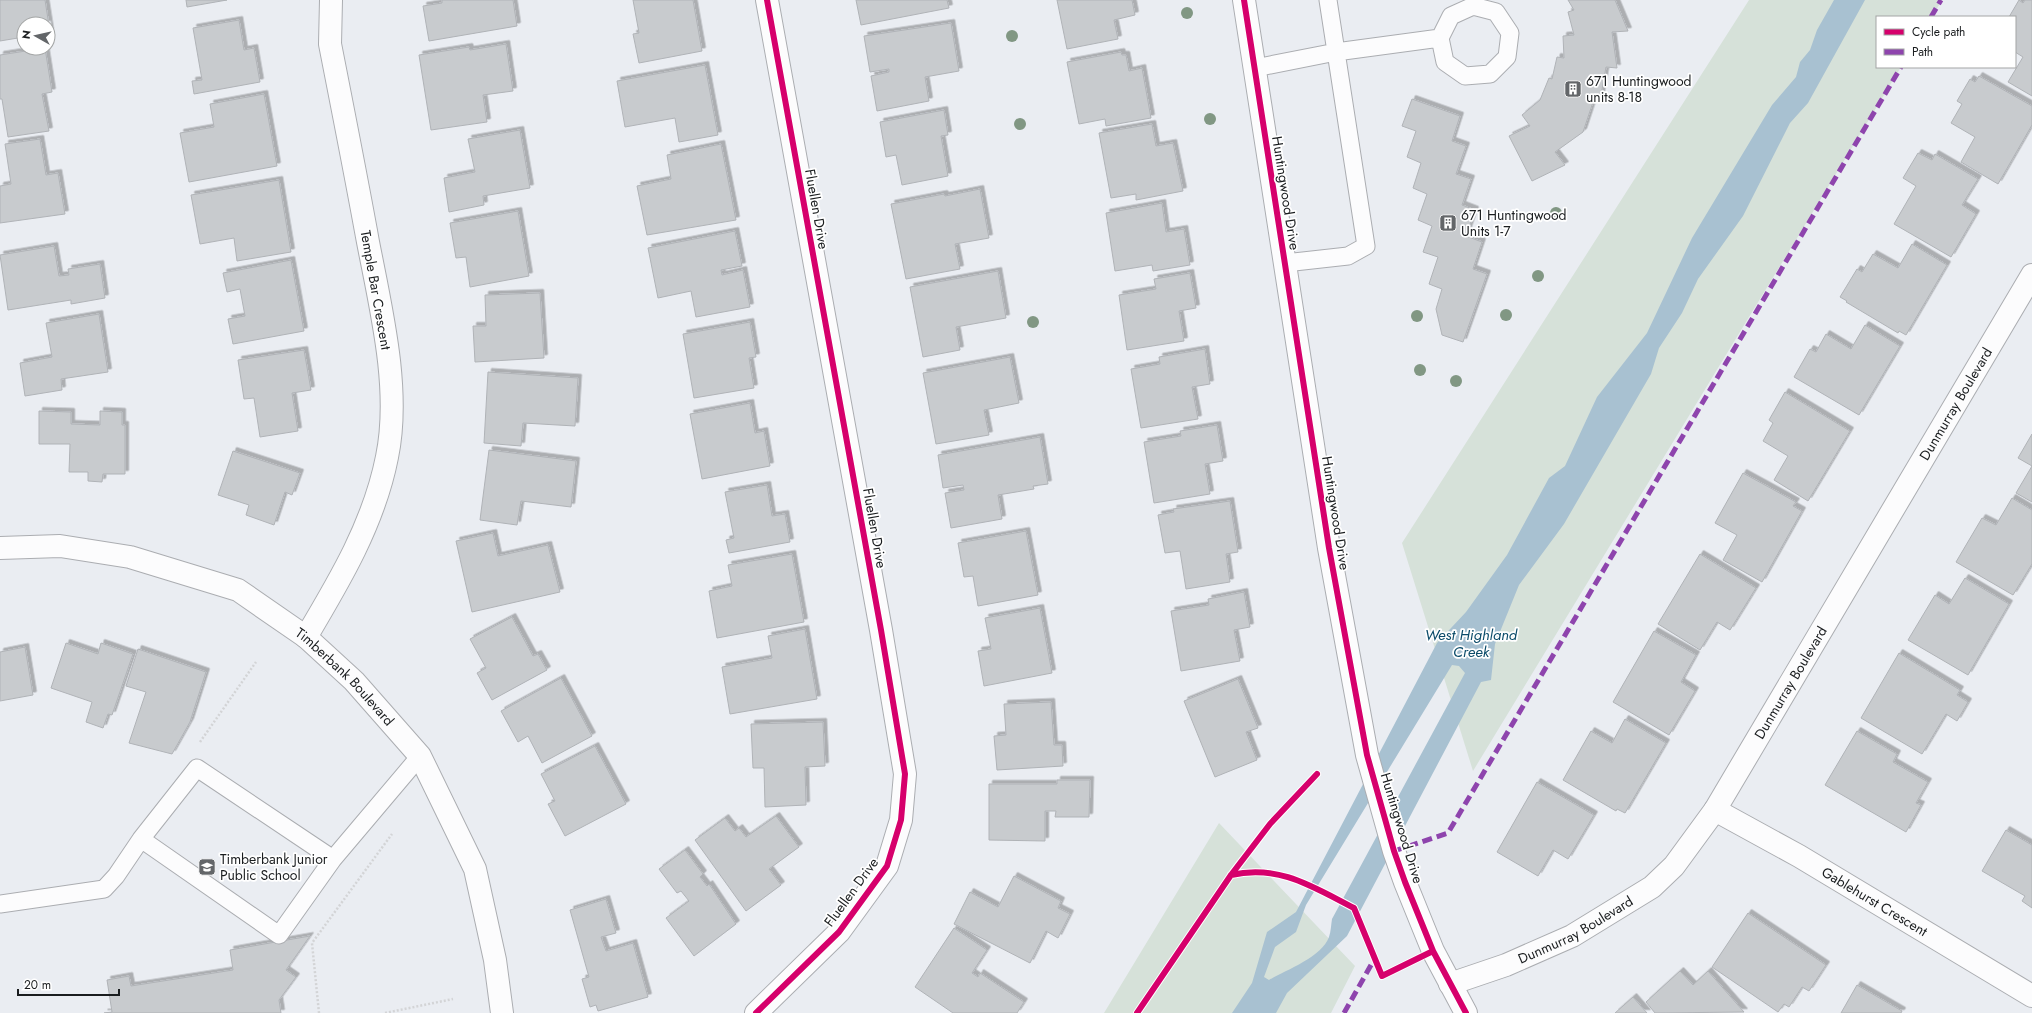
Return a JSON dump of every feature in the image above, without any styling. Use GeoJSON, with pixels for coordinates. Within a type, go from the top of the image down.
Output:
{"type":"FeatureCollection","features":[{"type":"Feature","properties":{"kind":"street","name":"Temple Bar Crescent"},"geometry":{"type":"LineString","coordinates":[[306,637],[337,585],[367,525],[388,456],[392,414],[387,336],[330,44],[331,0]]}},
{"type":"Feature","properties":{"kind":"street","name":"Fluellen Drive"},"geometry":{"type":"LineString","coordinates":[[756,1013],[839,932],[887,866],[901,820],[905,774],[881,630],[767,0]]}},
{"type":"Feature","properties":{"kind":"street","name":"Huntingwood Drive"},"geometry":{"type":"LineString","coordinates":[[1244,0],[1329,548],[1367,756],[1394,851],[1405,882],[1433,951],[1466,1013]]}},
{"type":"Feature","properties":{"kind":"street","name":"Dunmurray Boulevard"},"geometry":{"type":"LineString","coordinates":[[1450,984],[1506,965],[1572,936],[1652,887],[1674,866],[1715,810],[2032,276]]}},
{"type":"Feature","properties":{"kind":"street","name":"Timberbank Boulevard"},"geometry":{"type":"LineString","coordinates":[[0,548],[60,546],[130,557],[238,590],[306,637],[354,681],[420,756],[475,869],[496,960],[502,1013]]}},
{"type":"Feature","properties":{"kind":"street","name":"Gablehurst Crescent"},"geometry":{"type":"LineString","coordinates":[[1715,810],[1798,856],[2032,996]]}},
{"type":"Feature","properties":{"kind":"lane"},"geometry":{"type":"LineString","coordinates":[[1285,263],[1348,256],[1366,246],[1328,0]]}},
{"type":"Feature","properties":{"kind":"lane"},"geometry":{"type":"LineString","coordinates":[[1473,6],[1496,12],[1510,33],[1507,57],[1490,74],[1466,76],[1445,62],[1440,38],[1451,16],[1473,6]]}},
{"type":"Feature","properties":{"kind":"lane"},"geometry":{"type":"LineString","coordinates":[[1255,68],[1336,52],[1440,38]]}},
{"type":"Feature","properties":{"kind":"lane"},"geometry":{"type":"LineString","coordinates":[[141,839],[279,935],[333,859],[420,756]]}},
{"type":"Feature","properties":{"kind":"lane"},"geometry":{"type":"LineString","coordinates":[[0,904],[104,889],[116,876],[141,839],[197,768],[333,859]]}},
{"type":"Feature","properties":{"kind":"path"},"geometry":{"type":"LineString","coordinates":[[319,1013],[312,943],[393,832]]}},
{"type":"Feature","properties":{"kind":"path"},"geometry":{"type":"LineString","coordinates":[[385,1013],[453,999]]}},
{"type":"Feature","properties":{"kind":"shaded area"},"geometry":{"type":"Polygon","coordinates":[[[1749,0],[1942,0],[1933,16],[1876,16],[1876,68],[1900,68],[1473,771],[1402,543],[1749,0]]]}},
{"type":"Feature","properties":{"kind":"shaded area"},"geometry":{"type":"Polygon","coordinates":[[[1219,823],[1355,966],[1331,1013],[1104,1013],[1219,823]]]}},
{"type":"Feature","properties":{"kind":"water","name":"West Highland Creek"},"geometry":{"type":"Polygon","coordinates":[[[1834,0],[1865,0],[1808,103],[1790,123],[1743,216],[1698,279],[1682,313],[1659,348],[1651,374],[1564,524],[1519,585],[1495,644],[1491,680],[1481,682],[1347,936],[1287,993],[1276,1013],[1232,1013],[1252,983],[1267,932],[1296,912],[1437,643],[1466,612],[1507,555],[1549,478],[1565,466],[1597,397],[1647,333],[1692,238],[1772,105],[1796,77],[1800,62],[1810,50],[1817,30],[1834,0]],[[1452,665],[1306,905],[1296,932],[1275,947],[1264,977],[1269,980],[1294,967],[1311,957],[1325,944],[1330,935],[1332,919],[1465,673],[1459,666],[1452,665]]]}},
{"type":"Feature","properties":{"kind":"building"},"geometry":{"type":"Polygon","coordinates":[[[0,0],[45,0],[48,16],[16,16],[16,38],[0,41],[0,0]]]}},
{"type":"Feature","properties":{"kind":"building"},"geometry":{"type":"Polygon","coordinates":[[[186,0],[227,0],[187,7],[186,0]]]}},
{"type":"Feature","properties":{"kind":"building"},"geometry":{"type":"Polygon","coordinates":[[[442,0],[513,0],[517,26],[429,41],[423,6],[442,3],[442,0]]]}},
{"type":"Feature","properties":{"kind":"building"},"geometry":{"type":"Polygon","coordinates":[[[633,0],[693,0],[702,51],[639,63],[633,34],[639,33],[633,0]]]}},
{"type":"Feature","properties":{"kind":"building"},"geometry":{"type":"Polygon","coordinates":[[[856,0],[947,0],[949,8],[861,25],[856,0]]]}},
{"type":"Feature","properties":{"kind":"building"},"geometry":{"type":"Polygon","coordinates":[[[1057,0],[1132,0],[1135,15],[1114,20],[1118,39],[1067,49],[1057,0]]]}},
{"type":"Feature","properties":{"kind":"building","name":"671 Huntingwood units 8-18"},"geometry":{"type":"Polygon","coordinates":[[[1568,0],[1615,0],[1628,31],[1612,32],[1617,68],[1606,67],[1600,101],[1594,99],[1583,132],[1555,152],[1565,165],[1532,181],[1509,136],[1530,126],[1522,115],[1540,100],[1549,78],[1552,79],[1557,57],[1564,58],[1563,36],[1574,35],[1568,12],[1574,10],[1568,0]]]}},
{"type":"Feature","properties":{"kind":"building"},"geometry":{"type":"Polygon","coordinates":[[[2019,0],[2023,3],[2025,0],[2032,0],[2032,96],[2008,82],[2023,57],[2016,53],[2016,16],[2010,16],[2019,0]]]}},
{"type":"Feature","properties":{"kind":"building"},"geometry":{"type":"Polygon","coordinates":[[[239,20],[244,50],[254,48],[260,82],[194,94],[192,81],[202,80],[193,28],[239,20]]]}},
{"type":"Feature","properties":{"kind":"building"},"geometry":{"type":"Polygon","coordinates":[[[951,23],[959,71],[925,77],[929,101],[877,111],[871,76],[889,72],[889,69],[870,72],[864,36],[951,23]]]}},
{"type":"Feature","properties":{"kind":"building"},"geometry":{"type":"Polygon","coordinates":[[[506,44],[513,91],[483,95],[487,122],[431,130],[419,55],[469,47],[470,50],[506,44]]]}},
{"type":"Feature","properties":{"kind":"building"},"geometry":{"type":"Polygon","coordinates":[[[1121,52],[1122,55],[1126,55],[1129,71],[1142,68],[1151,118],[1106,126],[1105,119],[1079,124],[1067,62],[1121,52]]]}},
{"type":"Feature","properties":{"kind":"building"},"geometry":{"type":"Polygon","coordinates":[[[16,53],[16,56],[46,56],[52,92],[42,94],[49,131],[8,137],[2,99],[0,99],[0,55],[16,53]]]}},
{"type":"Feature","properties":{"kind":"building"},"geometry":{"type":"Polygon","coordinates":[[[705,65],[718,135],[679,142],[675,118],[625,127],[617,81],[705,65]]]}},
{"type":"Feature","properties":{"kind":"building"},"geometry":{"type":"Polygon","coordinates":[[[1979,76],[2032,106],[2032,125],[1998,184],[1961,162],[1975,137],[1951,123],[1962,104],[1957,101],[1970,79],[1975,82],[1979,76]]]}},
{"type":"Feature","properties":{"kind":"building"},"geometry":{"type":"Polygon","coordinates":[[[264,94],[277,166],[189,182],[180,133],[214,127],[210,104],[264,94]]]}},
{"type":"Feature","properties":{"kind":"building","name":"671 Huntingwood Units 1-7"},"geometry":{"type":"Polygon","coordinates":[[[1412,99],[1460,116],[1452,141],[1466,146],[1456,174],[1471,179],[1462,205],[1475,210],[1466,236],[1482,242],[1473,269],[1487,274],[1463,342],[1442,335],[1436,309],[1442,289],[1429,284],[1438,257],[1423,252],[1432,226],[1418,220],[1427,194],[1413,188],[1421,163],[1407,157],[1416,131],[1402,126],[1412,99]]]}},
{"type":"Feature","properties":{"kind":"building"},"geometry":{"type":"Polygon","coordinates":[[[944,110],[948,135],[941,136],[948,176],[902,185],[896,155],[886,157],[880,122],[944,110]]]}},
{"type":"Feature","properties":{"kind":"building"},"geometry":{"type":"Polygon","coordinates":[[[1152,124],[1156,146],[1173,143],[1183,191],[1136,200],[1136,194],[1111,198],[1099,133],[1152,124]]]}},
{"type":"Feature","properties":{"kind":"building"},"geometry":{"type":"Polygon","coordinates":[[[520,130],[530,188],[483,196],[484,205],[449,212],[444,178],[475,172],[468,139],[520,130]]]}},
{"type":"Feature","properties":{"kind":"building"},"geometry":{"type":"Polygon","coordinates":[[[40,139],[46,175],[58,173],[65,214],[0,223],[0,186],[11,184],[5,144],[40,139]]]}},
{"type":"Feature","properties":{"kind":"building"},"geometry":{"type":"Polygon","coordinates":[[[721,144],[736,220],[647,235],[637,186],[671,179],[667,155],[721,144]]]}},
{"type":"Feature","properties":{"kind":"building"},"geometry":{"type":"Polygon","coordinates":[[[1918,153],[1932,160],[1935,154],[1978,179],[1962,205],[1976,214],[1951,257],[1894,224],[1916,186],[1903,178],[1918,153]]]}},
{"type":"Feature","properties":{"kind":"building"},"geometry":{"type":"Polygon","coordinates":[[[279,180],[291,252],[237,261],[234,238],[200,244],[191,195],[279,180]]]}},
{"type":"Feature","properties":{"kind":"building"},"geometry":{"type":"Polygon","coordinates":[[[980,189],[989,238],[955,244],[960,269],[906,279],[891,204],[980,189]]]}},
{"type":"Feature","properties":{"kind":"building"},"geometry":{"type":"Polygon","coordinates":[[[1162,203],[1166,232],[1184,229],[1190,265],[1153,271],[1152,265],[1115,271],[1106,213],[1162,203]]]}},
{"type":"Feature","properties":{"kind":"building"},"geometry":{"type":"Polygon","coordinates":[[[518,211],[529,276],[470,287],[466,257],[456,258],[450,223],[518,211]]]}},
{"type":"Feature","properties":{"kind":"building"},"geometry":{"type":"Polygon","coordinates":[[[735,231],[742,266],[721,270],[722,275],[743,270],[750,307],[696,317],[691,291],[658,298],[648,248],[735,231]]]}},
{"type":"Feature","properties":{"kind":"building"},"geometry":{"type":"Polygon","coordinates":[[[1912,244],[1947,265],[1906,335],[1899,331],[1898,333],[1840,297],[1857,269],[1862,272],[1873,254],[1898,268],[1912,244]]]}},
{"type":"Feature","properties":{"kind":"building"},"geometry":{"type":"Polygon","coordinates":[[[54,246],[59,276],[69,275],[68,269],[100,264],[105,298],[71,304],[71,300],[8,310],[0,255],[54,246]]]}},
{"type":"Feature","properties":{"kind":"building"},"geometry":{"type":"Polygon","coordinates":[[[291,260],[304,331],[233,344],[228,319],[245,316],[240,289],[227,292],[223,273],[291,260]]]}},
{"type":"Feature","properties":{"kind":"building"},"geometry":{"type":"Polygon","coordinates":[[[998,271],[1006,318],[956,327],[960,350],[923,357],[910,287],[998,271]]]}},
{"type":"Feature","properties":{"kind":"building"},"geometry":{"type":"Polygon","coordinates":[[[1190,273],[1196,308],[1179,311],[1184,341],[1127,350],[1119,295],[1156,289],[1154,279],[1190,273]]]}},
{"type":"Feature","properties":{"kind":"building"},"geometry":{"type":"Polygon","coordinates":[[[540,293],[544,358],[475,362],[473,326],[486,326],[485,295],[540,293]]]}},
{"type":"Feature","properties":{"kind":"building"},"geometry":{"type":"Polygon","coordinates":[[[99,314],[108,372],[61,379],[62,390],[25,396],[20,363],[52,357],[46,323],[99,314]]]}},
{"type":"Feature","properties":{"kind":"building"},"geometry":{"type":"Polygon","coordinates":[[[750,322],[756,357],[749,358],[754,388],[694,398],[683,334],[750,322]]]}},
{"type":"Feature","properties":{"kind":"building"},"geometry":{"type":"Polygon","coordinates":[[[1865,325],[1900,346],[1859,415],[1794,377],[1810,349],[1816,352],[1826,334],[1851,349],[1865,325]]]}},
{"type":"Feature","properties":{"kind":"building"},"geometry":{"type":"Polygon","coordinates":[[[1205,349],[1210,384],[1192,387],[1198,419],[1141,428],[1131,369],[1160,364],[1159,357],[1205,349]]]}},
{"type":"Feature","properties":{"kind":"building"},"geometry":{"type":"Polygon","coordinates":[[[304,350],[311,390],[292,393],[298,431],[260,437],[254,398],[244,399],[238,360],[304,350]]]}},
{"type":"Feature","properties":{"kind":"building"},"geometry":{"type":"Polygon","coordinates":[[[1010,357],[1019,403],[984,410],[989,435],[936,444],[923,373],[1010,357]]]}},
{"type":"Feature","properties":{"kind":"building"},"geometry":{"type":"Polygon","coordinates":[[[488,372],[578,378],[575,426],[523,423],[521,446],[484,443],[488,372]]]}},
{"type":"Feature","properties":{"kind":"building"},"geometry":{"type":"Polygon","coordinates":[[[1785,392],[1850,431],[1808,501],[1774,480],[1788,456],[1763,441],[1773,423],[1769,420],[1785,392]]]}},
{"type":"Feature","properties":{"kind":"building"},"geometry":{"type":"Polygon","coordinates":[[[750,403],[755,433],[764,431],[770,466],[702,479],[690,414],[750,403]]]}},
{"type":"Feature","properties":{"kind":"building"},"geometry":{"type":"Polygon","coordinates":[[[39,411],[71,412],[71,424],[100,425],[100,411],[122,412],[122,425],[125,425],[125,474],[103,474],[102,482],[88,481],[88,472],[69,472],[70,444],[39,444],[39,411]]]}},
{"type":"Feature","properties":{"kind":"building"},"geometry":{"type":"Polygon","coordinates":[[[1217,425],[1223,461],[1205,464],[1210,494],[1154,503],[1144,442],[1181,436],[1180,431],[1217,425]]]}},
{"type":"Feature","properties":{"kind":"building"},"geometry":{"type":"Polygon","coordinates":[[[2032,434],[2032,466],[2018,458],[2032,434]]]}},
{"type":"Feature","properties":{"kind":"building"},"geometry":{"type":"Polygon","coordinates":[[[1040,437],[1048,484],[1033,486],[1034,489],[998,495],[1002,519],[951,528],[945,493],[964,490],[963,485],[943,488],[938,455],[1040,437]]]}},
{"type":"Feature","properties":{"kind":"building"},"geometry":{"type":"Polygon","coordinates":[[[489,450],[576,461],[571,507],[521,501],[517,525],[480,520],[489,450]]]}},
{"type":"Feature","properties":{"kind":"building"},"geometry":{"type":"Polygon","coordinates":[[[233,451],[300,473],[292,495],[285,492],[274,525],[246,515],[249,505],[218,495],[233,451]]]}},
{"type":"Feature","properties":{"kind":"building"},"geometry":{"type":"Polygon","coordinates":[[[2032,466],[2032,502],[2016,493],[2032,466]]]}},
{"type":"Feature","properties":{"kind":"building"},"geometry":{"type":"Polygon","coordinates":[[[1743,473],[1796,502],[1793,506],[1802,511],[1762,582],[1723,560],[1737,535],[1715,523],[1743,473]]]}},
{"type":"Feature","properties":{"kind":"building"},"geometry":{"type":"Polygon","coordinates":[[[767,485],[772,516],[785,514],[790,542],[729,553],[726,540],[734,538],[725,492],[767,485]]]}},
{"type":"Feature","properties":{"kind":"building"},"geometry":{"type":"Polygon","coordinates":[[[2012,498],[2032,510],[2032,564],[2013,595],[1956,562],[1982,518],[1996,525],[2012,498]]]}},
{"type":"Feature","properties":{"kind":"building"},"geometry":{"type":"Polygon","coordinates":[[[1230,501],[1238,552],[1226,554],[1230,582],[1186,589],[1180,551],[1165,553],[1158,515],[1174,512],[1173,509],[1230,501]]]}},
{"type":"Feature","properties":{"kind":"building"},"geometry":{"type":"Polygon","coordinates":[[[1026,531],[1038,595],[978,606],[973,576],[964,577],[958,543],[1026,531]]]}},
{"type":"Feature","properties":{"kind":"building"},"geometry":{"type":"Polygon","coordinates":[[[493,533],[498,556],[548,545],[560,592],[472,612],[456,541],[493,533]]]}},
{"type":"Feature","properties":{"kind":"building"},"geometry":{"type":"Polygon","coordinates":[[[792,554],[804,622],[717,638],[709,591],[732,586],[728,565],[792,554]]]}},
{"type":"Feature","properties":{"kind":"building"},"geometry":{"type":"Polygon","coordinates":[[[1700,554],[1756,588],[1730,630],[1717,622],[1700,650],[1658,624],[1700,554]]]}},
{"type":"Feature","properties":{"kind":"building"},"geometry":{"type":"Polygon","coordinates":[[[1965,578],[2009,604],[1968,675],[1908,640],[1935,595],[1949,604],[1965,578]]]}},
{"type":"Feature","properties":{"kind":"building"},"geometry":{"type":"Polygon","coordinates":[[[1244,592],[1250,627],[1234,630],[1240,661],[1181,671],[1171,611],[1209,605],[1208,599],[1244,592]]]}},
{"type":"Feature","properties":{"kind":"building"},"geometry":{"type":"Polygon","coordinates":[[[1040,608],[1052,673],[984,686],[978,651],[991,649],[985,618],[1040,608]]]}},
{"type":"Feature","properties":{"kind":"building"},"geometry":{"type":"Polygon","coordinates":[[[512,617],[533,656],[538,654],[547,670],[492,700],[477,673],[486,668],[470,639],[512,617]]]}},
{"type":"Feature","properties":{"kind":"building"},"geometry":{"type":"Polygon","coordinates":[[[805,629],[817,699],[730,714],[722,667],[772,658],[768,636],[805,629]]]}},
{"type":"Feature","properties":{"kind":"building"},"geometry":{"type":"Polygon","coordinates":[[[1654,631],[1696,655],[1681,682],[1695,691],[1669,735],[1613,702],[1654,631]]]}},
{"type":"Feature","properties":{"kind":"building"},"geometry":{"type":"Polygon","coordinates":[[[66,643],[98,654],[101,643],[133,654],[112,715],[108,714],[103,728],[86,722],[92,702],[51,688],[66,643]]]}},
{"type":"Feature","properties":{"kind":"building"},"geometry":{"type":"Polygon","coordinates":[[[25,647],[33,695],[0,701],[0,652],[25,647]]]}},
{"type":"Feature","properties":{"kind":"building"},"geometry":{"type":"Polygon","coordinates":[[[138,649],[206,672],[190,722],[172,754],[129,743],[146,692],[126,686],[138,649]]]}},
{"type":"Feature","properties":{"kind":"building"},"geometry":{"type":"Polygon","coordinates":[[[1899,653],[1960,690],[1957,695],[1968,702],[1957,721],[1946,714],[1922,754],[1861,718],[1899,653]]]}},
{"type":"Feature","properties":{"kind":"building"},"geometry":{"type":"Polygon","coordinates":[[[561,678],[592,736],[542,763],[528,736],[518,742],[501,711],[561,678]]]}},
{"type":"Feature","properties":{"kind":"building"},"geometry":{"type":"Polygon","coordinates":[[[1238,679],[1258,728],[1246,732],[1257,760],[1215,777],[1184,701],[1238,679]]]}},
{"type":"Feature","properties":{"kind":"building"},"geometry":{"type":"Polygon","coordinates":[[[1051,702],[1054,745],[1062,745],[1063,766],[997,770],[994,736],[1006,735],[1004,704],[1051,702]]]}},
{"type":"Feature","properties":{"kind":"building"},"geometry":{"type":"Polygon","coordinates":[[[1625,719],[1666,743],[1625,813],[1617,809],[1616,811],[1563,780],[1591,731],[1612,743],[1625,719]]]}},
{"type":"Feature","properties":{"kind":"building"},"geometry":{"type":"Polygon","coordinates":[[[823,722],[825,766],[805,767],[806,805],[765,807],[764,768],[753,768],[751,724],[823,722]]]}},
{"type":"Feature","properties":{"kind":"building"},"geometry":{"type":"Polygon","coordinates":[[[1857,731],[1897,754],[1893,762],[1928,782],[1916,803],[1921,805],[1906,832],[1825,785],[1857,731]]]}},
{"type":"Feature","properties":{"kind":"building"},"geometry":{"type":"Polygon","coordinates":[[[595,746],[626,804],[565,836],[548,804],[555,801],[541,774],[595,746]]]}},
{"type":"Feature","properties":{"kind":"building"},"geometry":{"type":"Polygon","coordinates":[[[1057,780],[1090,780],[1089,817],[1055,817],[1056,811],[1045,811],[1045,841],[989,840],[989,784],[1057,784],[1057,780]]]}},
{"type":"Feature","properties":{"kind":"building"},"geometry":{"type":"Polygon","coordinates":[[[1537,782],[1594,815],[1568,859],[1553,850],[1538,876],[1497,852],[1537,782]]]}},
{"type":"Feature","properties":{"kind":"building"},"geometry":{"type":"Polygon","coordinates":[[[776,816],[799,847],[769,869],[781,885],[746,911],[695,840],[725,818],[735,831],[739,828],[746,837],[776,816]]]}},
{"type":"Feature","properties":{"kind":"building"},"geometry":{"type":"Polygon","coordinates":[[[2006,830],[2032,845],[2032,908],[2022,901],[2025,896],[1982,871],[2006,830]]]}},
{"type":"Feature","properties":{"kind":"building"},"geometry":{"type":"Polygon","coordinates":[[[685,850],[703,874],[700,877],[707,886],[709,884],[736,924],[694,956],[666,918],[689,901],[681,891],[677,893],[659,869],[685,850]]]}},
{"type":"Feature","properties":{"kind":"building"},"geometry":{"type":"Polygon","coordinates":[[[1014,876],[1061,901],[1058,908],[1070,914],[1058,938],[1046,931],[1030,963],[954,924],[970,892],[998,907],[1014,876]]]}},
{"type":"Feature","properties":{"kind":"building"},"geometry":{"type":"Polygon","coordinates":[[[606,899],[616,933],[601,937],[606,951],[633,943],[648,997],[598,1011],[596,1005],[590,1007],[582,979],[589,977],[570,910],[606,899]]]}},
{"type":"Feature","properties":{"kind":"building"},"geometry":{"type":"Polygon","coordinates":[[[1748,913],[1826,965],[1809,991],[1802,987],[1789,1007],[1784,1004],[1778,1012],[1712,967],[1748,913]]]}},
{"type":"Feature","properties":{"kind":"building"},"geometry":{"type":"Polygon","coordinates":[[[954,928],[987,950],[972,973],[978,977],[980,973],[1024,1002],[1017,1013],[953,1013],[915,987],[954,928]]]}},
{"type":"Feature","properties":{"kind":"building"},"geometry":{"type":"Polygon","coordinates":[[[310,936],[286,970],[296,977],[279,1000],[281,1013],[104,1013],[112,1012],[107,980],[129,976],[131,986],[233,970],[230,950],[310,936]]]}},
{"type":"Feature","properties":{"kind":"building"},"geometry":{"type":"Polygon","coordinates":[[[1680,971],[1693,985],[1708,971],[1744,1012],[1655,1013],[1646,1002],[1680,971]]]}},
{"type":"Feature","properties":{"kind":"building"},"geometry":{"type":"Polygon","coordinates":[[[1857,985],[1902,1011],[1901,1013],[1841,1013],[1857,985]]]}},
{"type":"Feature","properties":{"kind":"building"},"geometry":{"type":"Polygon","coordinates":[[[1633,997],[1647,1013],[1615,1013],[1633,997]]]}},
{"type":"Feature","properties":{"kind":"marked path"},"geometry":{"type":"LineString","coordinates":[[1932,16],[1941,0]]}},
{"type":"Feature","properties":{"kind":"marked path"},"geometry":{"type":"LineString","coordinates":[[1394,851],[1448,833],[1900,68]]}},
{"type":"Feature","properties":{"kind":"marked path"},"geometry":{"type":"LineString","coordinates":[[1344,1013],[1375,958]]}},
{"type":"Feature","properties":{"kind":"cycle path"},"geometry":{"type":"LineString","coordinates":[[756,1013],[839,932],[887,866],[901,820],[905,774],[881,630],[767,0]]}},
{"type":"Feature","properties":{"kind":"cycle path"},"geometry":{"type":"LineString","coordinates":[[1244,0],[1329,548],[1367,755],[1394,851],[1405,882],[1433,951],[1466,1013]]}},
{"type":"Feature","properties":{"kind":"cycle path"},"geometry":{"type":"LineString","coordinates":[[1137,1013],[1231,875],[1270,824],[1317,774]]}},
{"type":"Feature","properties":{"kind":"cycle path"},"geometry":{"type":"LineString","coordinates":[[1231,875],[1248,872],[1280,875],[1310,885],[1354,908],[1382,976],[1433,951]]}},
{"type":"Feature","properties":{"kind":"place","name":"671 Huntingwood units 8-18"},"geometry":{"type":"Point","coordinates":[1573,89]}},
{"type":"Feature","properties":{"kind":"place","name":"671 Huntingwood Units 1-7"},"geometry":{"type":"Point","coordinates":[1448,223]}},
{"type":"Feature","properties":{"kind":"place","name":"Timberbank Junior Public School"},"geometry":{"type":"Point","coordinates":[207,867]}}]}
